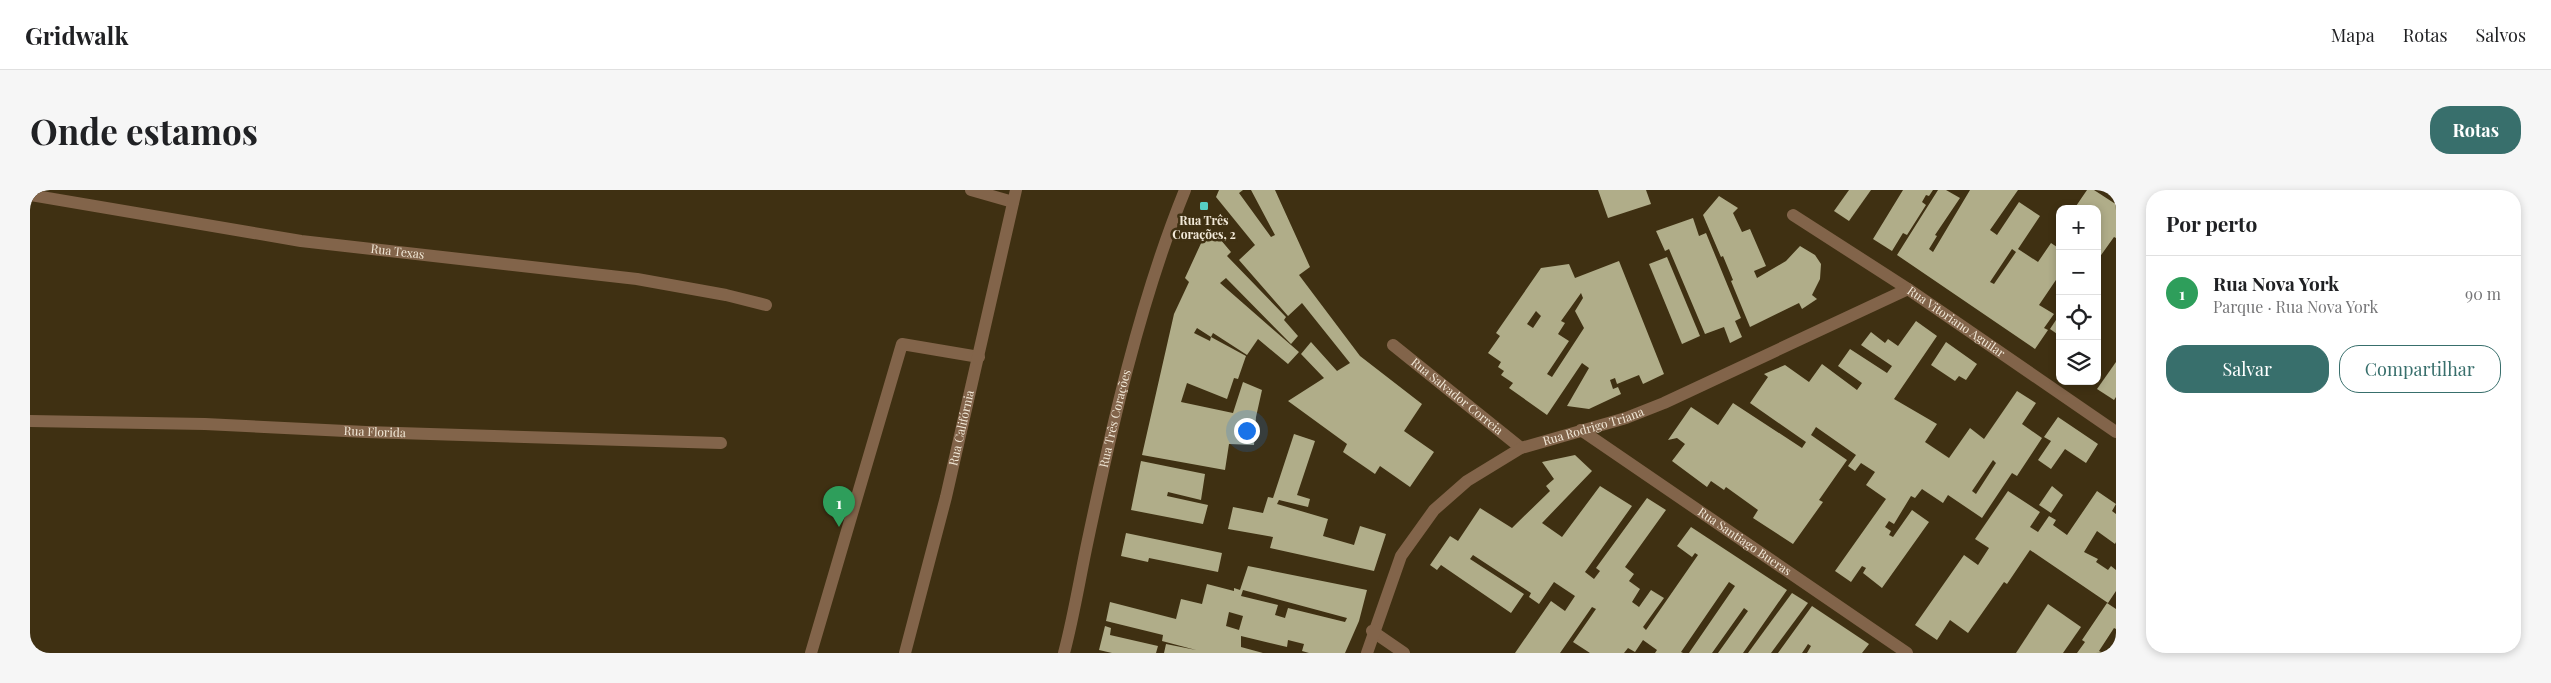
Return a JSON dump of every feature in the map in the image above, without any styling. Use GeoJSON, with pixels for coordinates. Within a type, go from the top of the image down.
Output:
{"type":"FeatureCollection","features":[{"type":"Feature","properties":{"kind":"street","name":"Rua Califórnia"},"geometry":{"type":"LineString","coordinates":[[905,653],[946,497],[1014,196],[971,190]]}},
{"type":"Feature","properties":{"kind":"street","name":"Rua Três Corações"},"geometry":{"type":"LineString","coordinates":[[1064,653],[1086,547],[1141,317],[1170,227],[1185,190]]}},
{"type":"Feature","properties":{"kind":"street","name":"Rua Texas"},"geometry":{"type":"LineString","coordinates":[[30,195],[301,241],[637,279],[726,294],[766,305]]}},
{"type":"Feature","properties":{"kind":"street","name":"Rua Vitoriano Aguilar"},"geometry":{"type":"LineString","coordinates":[[1793,215],[1908,289],[2116,432]]}},
{"type":"Feature","properties":{"kind":"street","name":"Rua Rodrigo Triana"},"geometry":{"type":"LineString","coordinates":[[1366,653],[1372,631],[1400,556],[1434,510],[1467,481],[1521,448],[1626,418],[1664,403],[1908,289]]}},
{"type":"Feature","properties":{"kind":"street"},"geometry":{"type":"LineString","coordinates":[[811,653],[902,344],[979,357]]}},
{"type":"Feature","properties":{"kind":"street","name":"Rua Salvador Correia"},"geometry":{"type":"LineString","coordinates":[[1393,345],[1521,448]]}},
{"type":"Feature","properties":{"kind":"street","name":"Rua Florida"},"geometry":{"type":"LineString","coordinates":[[30,421],[205,424],[366,432],[721,443]]}},
{"type":"Feature","properties":{"kind":"street","name":"Rua Santiago Bueras"},"geometry":{"type":"LineString","coordinates":[[1581,430],[1907,653]]}},
{"type":"Feature","properties":{"kind":"street"},"geometry":{"type":"LineString","coordinates":[[1372,631],[1404,653]]}},
{"type":"Feature","properties":{"kind":"building"},"geometry":{"type":"Polygon","coordinates":[[[1219,190],[1243,190],[1239,193],[1271,237],[1275,235],[1251,190],[1275,190],[1310,267],[1299,275],[1360,356],[1422,404],[1404,431],[1434,452],[1410,487],[1380,466],[1375,474],[1343,452],[1347,444],[1288,401],[1324,378],[1301,354],[1311,342],[1337,371],[1350,363],[1302,303],[1288,316],[1239,260],[1255,245],[1216,197],[1219,190]]]}},
{"type":"Feature","properties":{"kind":"building"},"geometry":{"type":"Polygon","coordinates":[[[1598,190],[1646,190],[1651,204],[1608,218],[1598,190]]]}},
{"type":"Feature","properties":{"kind":"building"},"geometry":{"type":"Polygon","coordinates":[[[1849,190],[1871,190],[1849,221],[1834,211],[1849,190]]]}},
{"type":"Feature","properties":{"kind":"building"},"geometry":{"type":"Polygon","coordinates":[[[1903,190],[1933,190],[1929,196],[1926,195],[1922,202],[1926,205],[1907,235],[1903,233],[1892,251],[1873,239],[1903,190]]]}},
{"type":"Feature","properties":{"kind":"building"},"geometry":{"type":"Polygon","coordinates":[[[1938,190],[1946,190],[1960,198],[1935,235],[1937,236],[1929,249],[1933,252],[1970,190],[2018,190],[1990,230],[1997,235],[2019,202],[2040,216],[2018,249],[2038,262],[2051,243],[2056,246],[2056,280],[2039,305],[2054,314],[2044,328],[2048,330],[2035,349],[1897,255],[1938,190]],[[2012,249],[1990,282],[1994,284],[2016,252],[2012,249]]]}},
{"type":"Feature","properties":{"kind":"building"},"geometry":{"type":"Polygon","coordinates":[[[2087,190],[2094,190],[2114,203],[2116,201],[2116,238],[2114,237],[2101,255],[2101,205],[2077,205],[2087,190]]]}},
{"type":"Feature","properties":{"kind":"building"},"geometry":{"type":"Polygon","coordinates":[[[1719,196],[1738,208],[1733,213],[1742,232],[1750,229],[1766,266],[1754,271],[1757,278],[1786,261],[1800,246],[1815,255],[1821,264],[1820,279],[1812,295],[1817,299],[1802,309],[1799,303],[1750,327],[1723,256],[1721,257],[1703,215],[1719,196]]]}},
{"type":"Feature","properties":{"kind":"building"},"geometry":{"type":"Polygon","coordinates":[[[1693,218],[1699,236],[1706,233],[1741,318],[1735,321],[1742,337],[1730,343],[1724,327],[1705,334],[1669,249],[1665,251],[1656,231],[1693,218]]]}},
{"type":"Feature","properties":{"kind":"building"},"geometry":{"type":"Polygon","coordinates":[[[1209,226],[1231,252],[1227,256],[1286,317],[1284,320],[1298,336],[1291,344],[1226,278],[1220,283],[1299,352],[1288,364],[1258,339],[1247,355],[1213,333],[1211,337],[1246,356],[1238,379],[1234,378],[1227,399],[1187,383],[1181,402],[1233,413],[1243,382],[1262,390],[1256,417],[1254,445],[1229,444],[1225,470],[1142,455],[1174,314],[1189,282],[1185,278],[1209,226]],[[1197,328],[1194,333],[1210,341],[1211,337],[1197,328]]]}},
{"type":"Feature","properties":{"kind":"building"},"geometry":{"type":"Polygon","coordinates":[[[1667,257],[1700,336],[1682,344],[1649,264],[1667,257]]]}},
{"type":"Feature","properties":{"kind":"building"},"geometry":{"type":"Polygon","coordinates":[[[1619,261],[1664,374],[1643,384],[1639,375],[1617,384],[1615,378],[1610,380],[1613,389],[1618,387],[1621,394],[1589,409],[1567,406],[1589,368],[1582,363],[1547,415],[1509,388],[1513,383],[1501,375],[1504,371],[1498,367],[1501,362],[1488,353],[1500,336],[1496,333],[1541,268],[1569,264],[1575,278],[1619,261]],[[1581,293],[1561,321],[1565,323],[1558,334],[1569,341],[1547,374],[1552,377],[1584,328],[1575,311],[1583,298],[1581,293]],[[1536,311],[1527,324],[1533,328],[1541,316],[1536,311]]]}},
{"type":"Feature","properties":{"kind":"building"},"geometry":{"type":"Polygon","coordinates":[[[2056,320],[2056,333],[2050,329],[2056,320]]]}},
{"type":"Feature","properties":{"kind":"building"},"geometry":{"type":"Polygon","coordinates":[[[1916,321],[1937,336],[1894,399],[1937,424],[1925,442],[1949,458],[1970,428],[1984,439],[2017,391],[2036,403],[2022,424],[2042,438],[2017,476],[2012,473],[1982,518],[1948,495],[1943,503],[1922,489],[1915,498],[1911,496],[1894,524],[1889,521],[1885,527],[1891,531],[1889,535],[1893,537],[1912,510],[1929,522],[1882,588],[1863,573],[1866,568],[1862,566],[1851,582],[1835,571],[1886,499],[1866,485],[1875,472],[1861,463],[1855,471],[1848,466],[1856,455],[1816,427],[1811,435],[1847,460],[1819,500],[1823,502],[1793,544],[1753,518],[1758,510],[1726,487],[1724,490],[1711,481],[1707,487],[1672,461],[1685,444],[1677,438],[1668,440],[1691,407],[1718,425],[1733,403],[1802,448],[1806,442],[1750,403],[1768,377],[1764,374],[1785,365],[1809,382],[1822,364],[1857,390],[1862,383],[1838,366],[1850,349],[1887,373],[1892,366],[1861,345],[1871,332],[1885,343],[1888,339],[1898,346],[1916,321]],[[1993,460],[1972,491],[1976,494],[1996,463],[1993,460]]]}},
{"type":"Feature","properties":{"kind":"building"},"geometry":{"type":"Polygon","coordinates":[[[1946,342],[1977,364],[1966,380],[1959,376],[1955,381],[1931,365],[1946,342]]]}},
{"type":"Feature","properties":{"kind":"building"},"geometry":{"type":"Polygon","coordinates":[[[2116,362],[2116,397],[2114,400],[2097,389],[2116,362]]]}},
{"type":"Feature","properties":{"kind":"building"},"geometry":{"type":"Polygon","coordinates":[[[2058,417],[2098,444],[2086,463],[2065,449],[2051,469],[2038,460],[2051,441],[2044,437],[2058,417]]]}},
{"type":"Feature","properties":{"kind":"building"},"geometry":{"type":"Polygon","coordinates":[[[1294,434],[1315,441],[1297,495],[1310,499],[1308,507],[1279,500],[1277,504],[1328,519],[1323,536],[1354,545],[1360,526],[1386,534],[1374,571],[1270,548],[1273,537],[1228,529],[1233,507],[1263,513],[1268,497],[1273,498],[1294,434]]]}},
{"type":"Feature","properties":{"kind":"building"},"geometry":{"type":"Polygon","coordinates":[[[1575,455],[1592,471],[1542,523],[1562,537],[1600,486],[1632,506],[1585,572],[1594,579],[1600,571],[1596,568],[1647,498],[1666,510],[1625,567],[1634,574],[1629,581],[1640,589],[1632,602],[1639,607],[1651,590],[1664,598],[1643,627],[1646,630],[1698,555],[1695,553],[1692,557],[1677,546],[1691,527],[1787,590],[1743,653],[1718,653],[1748,611],[1744,608],[1712,653],[1689,653],[1735,586],[1729,582],[1681,652],[1683,653],[1655,653],[1657,650],[1643,640],[1635,652],[1628,648],[1624,653],[1590,653],[1573,642],[1596,609],[1592,607],[1560,653],[1515,653],[1551,601],[1565,611],[1575,596],[1554,582],[1539,604],[1529,597],[1531,593],[1473,555],[1470,559],[1524,594],[1511,613],[1441,565],[1437,570],[1430,565],[1450,536],[1458,541],[1480,508],[1512,528],[1550,491],[1546,486],[1554,479],[1542,462],[1575,455]]]}},
{"type":"Feature","properties":{"kind":"building"},"geometry":{"type":"Polygon","coordinates":[[[1141,461],[1205,474],[1201,500],[1168,492],[1167,496],[1208,505],[1203,524],[1131,510],[1141,461]]]}},
{"type":"Feature","properties":{"kind":"building"},"geometry":{"type":"Polygon","coordinates":[[[2052,486],[2063,495],[2051,513],[2039,505],[2052,486]]]}},
{"type":"Feature","properties":{"kind":"building"},"geometry":{"type":"Polygon","coordinates":[[[2008,491],[2040,512],[2030,527],[2038,532],[2049,516],[2056,520],[2053,525],[2067,535],[2097,491],[2116,504],[2112,511],[2116,514],[2115,544],[2097,531],[2084,552],[2098,559],[2096,562],[2108,570],[2111,566],[2116,570],[2116,591],[2108,603],[2030,550],[2007,584],[2004,582],[1968,633],[1950,620],[1937,640],[1915,625],[1964,555],[1978,565],[1989,548],[1975,539],[2008,491]]]}},
{"type":"Feature","properties":{"kind":"building"},"geometry":{"type":"Polygon","coordinates":[[[1126,533],[1222,553],[1218,572],[1149,558],[1148,562],[1121,556],[1126,533]]]}},
{"type":"Feature","properties":{"kind":"building"},"geometry":{"type":"Polygon","coordinates":[[[1248,566],[1367,590],[1359,621],[1345,653],[1309,653],[1302,651],[1304,644],[1288,640],[1287,647],[1241,636],[1241,647],[1263,653],[1164,653],[1166,644],[1196,650],[1162,641],[1163,635],[1106,621],[1110,602],[1176,619],[1181,599],[1202,604],[1207,584],[1234,591],[1234,588],[1240,590],[1248,566]],[[1243,590],[1241,596],[1278,605],[1275,615],[1285,618],[1288,608],[1345,622],[1347,618],[1243,590]],[[1229,612],[1226,626],[1239,630],[1243,616],[1229,612]]]}},
{"type":"Feature","properties":{"kind":"building"},"geometry":{"type":"Polygon","coordinates":[[[1792,593],[1808,603],[1771,653],[1748,653],[1792,593]]]}},
{"type":"Feature","properties":{"kind":"building"},"geometry":{"type":"Polygon","coordinates":[[[2107,603],[2116,609],[2116,629],[2114,628],[2099,651],[2103,653],[2077,653],[2085,642],[2082,640],[2107,603]]]}},
{"type":"Feature","properties":{"kind":"building"},"geometry":{"type":"Polygon","coordinates":[[[2048,604],[2081,627],[2063,653],[2016,653],[2048,604]]]}},
{"type":"Feature","properties":{"kind":"building"},"geometry":{"type":"Polygon","coordinates":[[[1812,606],[1869,644],[1862,653],[1807,653],[1811,646],[1808,644],[1802,653],[1778,653],[1812,606]]]}},
{"type":"Feature","properties":{"kind":"building"},"geometry":{"type":"Polygon","coordinates":[[[1105,626],[1111,628],[1110,635],[1158,646],[1156,653],[1112,653],[1099,650],[1105,626]]]}},
{"type":"Feature","properties":{"kind":"place","name":"Rua Três Corações, 2"},"geometry":{"type":"Point","coordinates":[1204,206]}},
{"type":"Feature","properties":{"kind":"place","name":"Rua Nova York"},"geometry":{"type":"Point","coordinates":[839,527]}}]}
